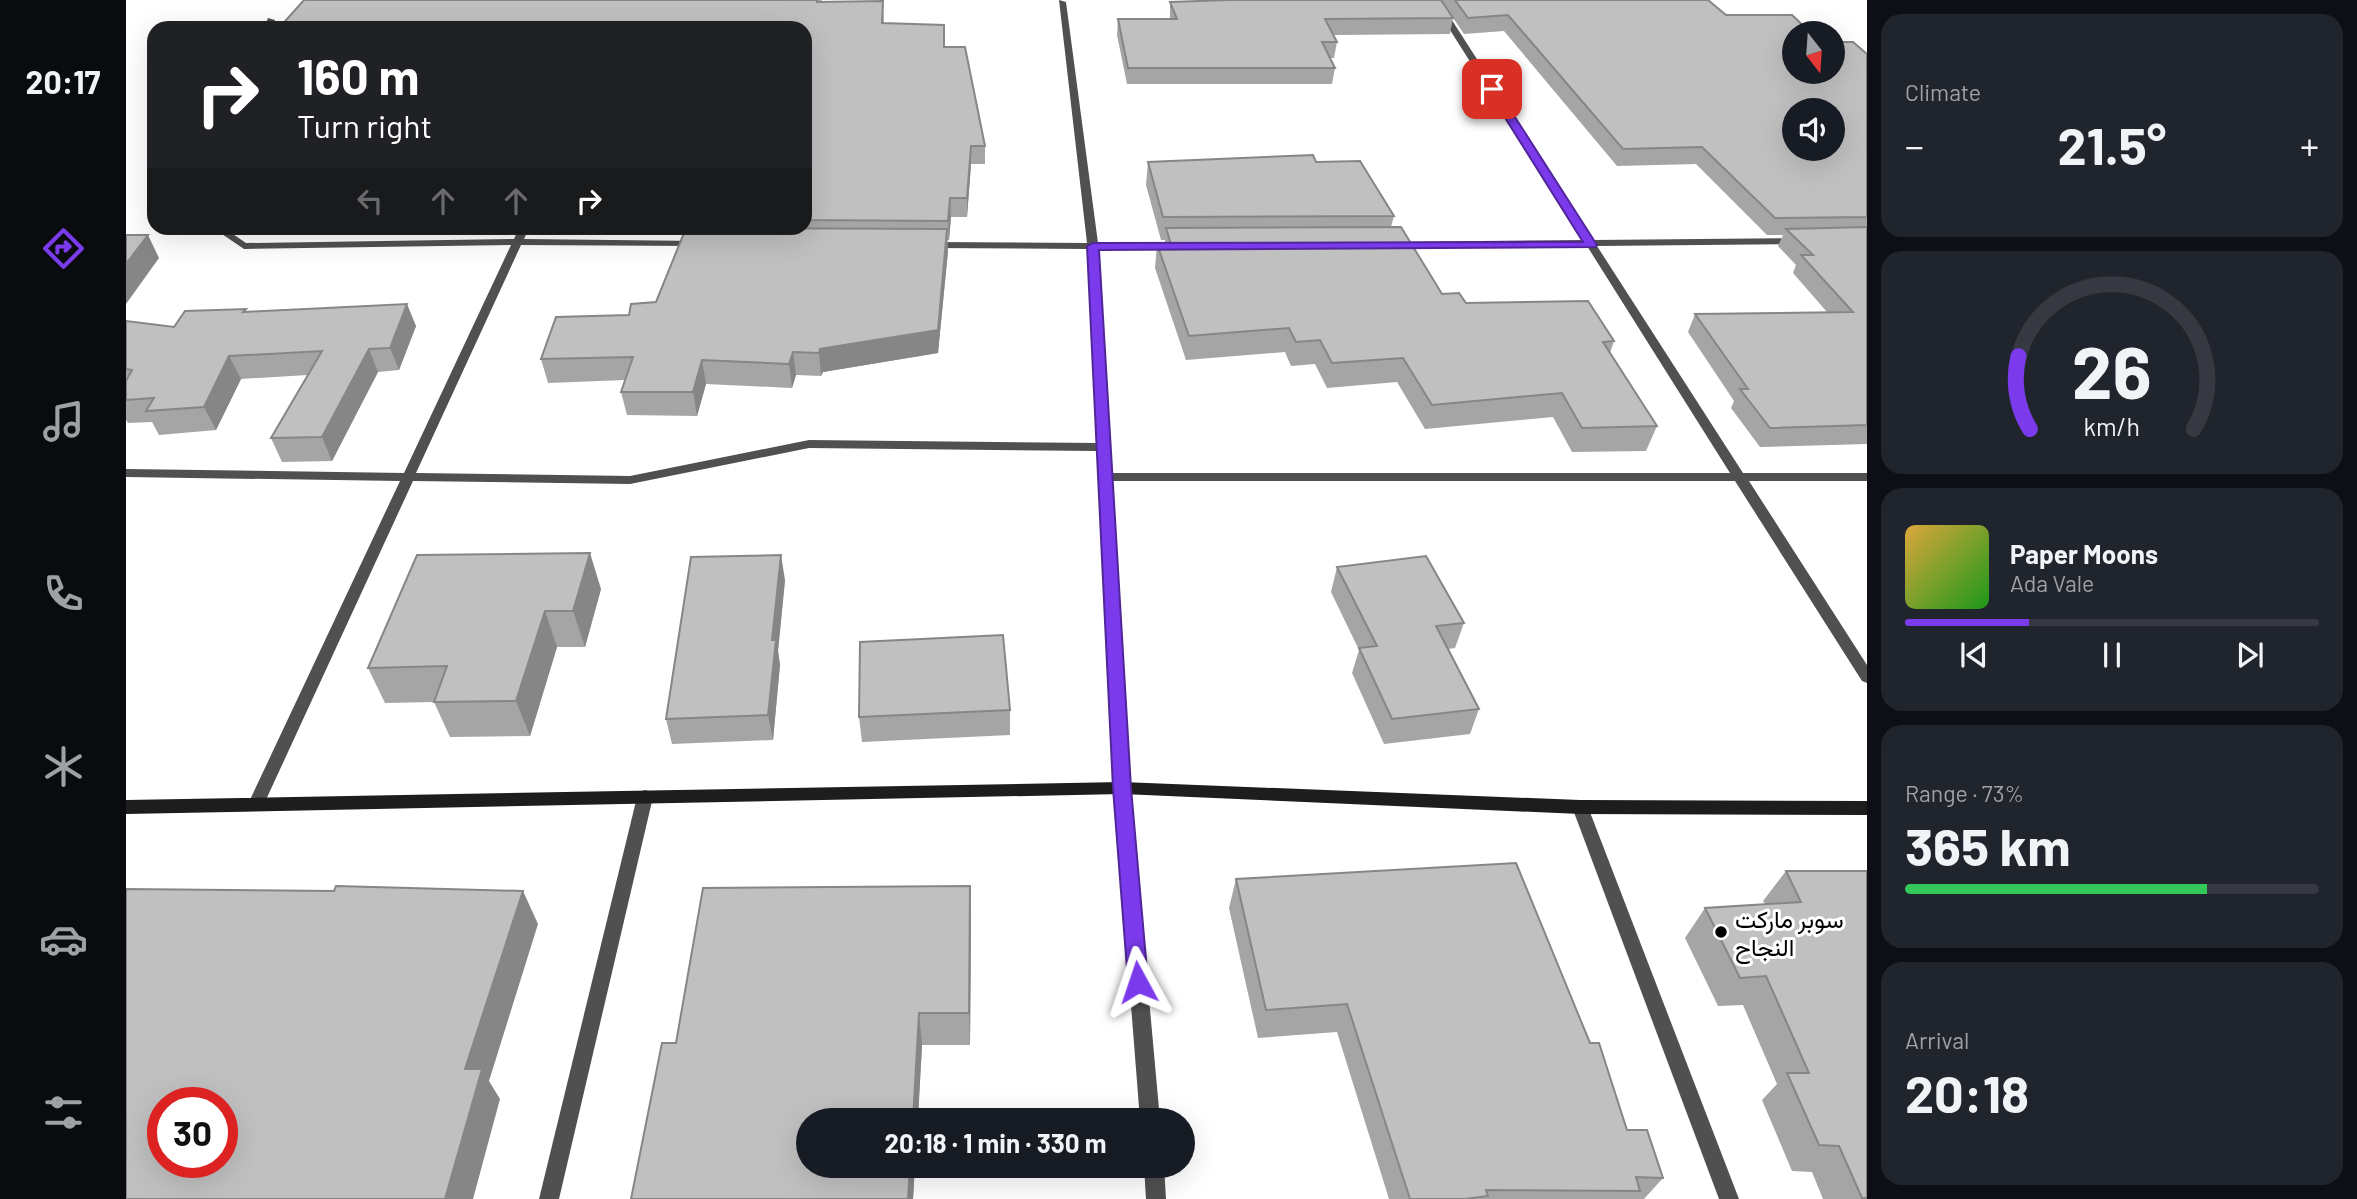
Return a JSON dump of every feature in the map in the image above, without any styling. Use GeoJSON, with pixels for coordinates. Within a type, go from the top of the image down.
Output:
{"type":"FeatureCollection","features":[{"type":"Feature","properties":{"kind":"street"},"geometry":{"type":"LineString","coordinates":[[1435,0],[1867,677]]}},
{"type":"Feature","properties":{"kind":"street"},"geometry":{"type":"LineString","coordinates":[[1062,2],[1093,246],[1122,788],[1149,1108]]}},
{"type":"Feature","properties":{"kind":"street"},"geometry":{"type":"LineString","coordinates":[[228,235],[244,246],[519,242],[715,243]]}},
{"type":"Feature","properties":{"kind":"street"},"geometry":{"type":"LineString","coordinates":[[256,804],[522,235]]}},
{"type":"Feature","properties":{"kind":"street"},"geometry":{"type":"LineString","coordinates":[[1384,246],[1812,240]]}},
{"type":"Feature","properties":{"kind":"street"},"geometry":{"type":"LineString","coordinates":[[925,245],[1189,246]]}},
{"type":"Feature","properties":{"kind":"street"},"geometry":{"type":"LineString","coordinates":[[126,473],[630,480],[808,444],[1104,447]]}},
{"type":"Feature","properties":{"kind":"street"},"geometry":{"type":"LineString","coordinates":[[1105,477],[1867,477]]}},
{"type":"Feature","properties":{"kind":"street"},"geometry":{"type":"LineString","coordinates":[[126,807],[1122,788],[1580,807],[1867,808]]}},
{"type":"Feature","properties":{"kind":"street"},"geometry":{"type":"LineString","coordinates":[[549,1199],[645,797]]}},
{"type":"Feature","properties":{"kind":"street"},"geometry":{"type":"LineString","coordinates":[[1580,807],[1729,1199]]}},
{"type":"Feature","properties":{"kind":"street"},"geometry":{"type":"LineString","coordinates":[[1155,1178],[1156,1199]]}},
{"type":"Feature","properties":{"kind":"building"},"geometry":{"type":"Polygon","coordinates":[[[304,0],[883,1],[882,23],[944,25],[944,47],[965,47],[985,146],[971,146],[967,198],[950,198],[948,221],[812,220],[812,21],[285,21],[304,0]]]}},
{"type":"Feature","properties":{"kind":"building"},"geometry":{"type":"Polygon","coordinates":[[[1441,0],[1453,18],[1325,19],[1337,42],[1322,42],[1335,68],[1128,68],[1118,19],[1177,19],[1170,2],[1441,0]]]}},
{"type":"Feature","properties":{"kind":"building"},"geometry":{"type":"Polygon","coordinates":[[[1455,0],[1708,0],[1726,15],[1792,15],[1798,21],[1782,21],[1782,84],[1845,84],[1845,42],[1853,42],[1867,54],[1867,217],[1775,218],[1702,147],[1623,149],[1508,15],[1468,18],[1455,0]]]}},
{"type":"Feature","properties":{"kind":"building"},"geometry":{"type":"Polygon","coordinates":[[[1313,155],[1316,162],[1360,161],[1394,216],[1163,217],[1148,162],[1313,155]]]}},
{"type":"Feature","properties":{"kind":"building"},"geometry":{"type":"Polygon","coordinates":[[[1401,227],[1442,294],[1459,293],[1466,303],[1588,301],[1614,341],[1603,342],[1657,426],[1582,428],[1562,393],[1432,405],[1403,358],[1332,363],[1320,340],[1296,342],[1289,328],[1189,336],[1157,244],[1171,244],[1166,228],[1401,227]]]}},
{"type":"Feature","properties":{"kind":"building"},"geometry":{"type":"Polygon","coordinates":[[[1867,227],[1867,425],[1770,428],[1740,389],[1748,389],[1695,314],[1853,312],[1801,255],[1813,255],[1786,229],[1867,227]]]}},
{"type":"Feature","properties":{"kind":"building"},"geometry":{"type":"Polygon","coordinates":[[[812,228],[947,229],[938,330],[820,349],[819,353],[793,352],[789,364],[702,360],[693,392],[621,392],[633,357],[541,359],[556,317],[629,315],[631,304],[656,302],[683,235],[812,235],[812,228]]]}},
{"type":"Feature","properties":{"kind":"building"},"geometry":{"type":"Polygon","coordinates":[[[126,235],[148,235],[126,264],[126,235]]]}},
{"type":"Feature","properties":{"kind":"building"},"geometry":{"type":"Polygon","coordinates":[[[407,304],[390,348],[369,349],[322,437],[271,438],[322,351],[229,356],[204,407],[146,411],[154,398],[126,400],[126,381],[132,370],[126,369],[126,321],[174,327],[185,311],[246,309],[243,312],[407,304]]]}},
{"type":"Feature","properties":{"kind":"building"},"geometry":{"type":"Polygon","coordinates":[[[590,553],[573,611],[545,611],[516,701],[434,702],[447,666],[368,668],[417,555],[590,553]]]}},
{"type":"Feature","properties":{"kind":"building"},"geometry":{"type":"Polygon","coordinates":[[[781,555],[768,715],[666,719],[691,557],[781,555]]]}},
{"type":"Feature","properties":{"kind":"building"},"geometry":{"type":"Polygon","coordinates":[[[1426,556],[1464,623],[1436,626],[1479,709],[1392,719],[1359,648],[1377,646],[1337,567],[1426,556]]]}},
{"type":"Feature","properties":{"kind":"building"},"geometry":{"type":"Polygon","coordinates":[[[1003,635],[1010,710],[859,717],[860,642],[1003,635]]]}},
{"type":"Feature","properties":{"kind":"building"},"geometry":{"type":"Polygon","coordinates":[[[1516,863],[1590,1043],[1599,1043],[1627,1130],[1647,1130],[1663,1178],[1636,1177],[1640,1191],[1486,1190],[1488,1196],[1465,1199],[1410,1199],[1347,1004],[1266,1010],[1236,879],[1516,863]]]}},
{"type":"Feature","properties":{"kind":"building"},"geometry":{"type":"Polygon","coordinates":[[[1786,871],[1867,871],[1867,1198],[1862,1198],[1839,1146],[1819,1145],[1787,1073],[1809,1073],[1766,976],[1740,978],[1705,908],[1801,902],[1786,871]]]}},
{"type":"Feature","properties":{"kind":"building"},"geometry":{"type":"Polygon","coordinates":[[[336,886],[523,891],[465,1069],[482,1069],[445,1199],[126,1199],[126,889],[334,891],[336,886]]]}},
{"type":"Feature","properties":{"kind":"building"},"geometry":{"type":"Polygon","coordinates":[[[970,886],[969,1013],[919,1013],[914,1108],[796,1108],[796,1178],[909,1178],[908,1199],[631,1199],[662,1043],[676,1043],[703,888],[970,886]]]}},
{"type":"Feature","properties":{"kind":"place","name":"سوبر ماركت النجاح"},"geometry":{"type":"Point","coordinates":[1721,932]}},
{"type":"Feature","properties":{"kind":"route"},"geometry":{"type":"LineString","coordinates":[[1138,982],[1122,788],[1093,246],[1591,245],[1492,89]]}}]}
